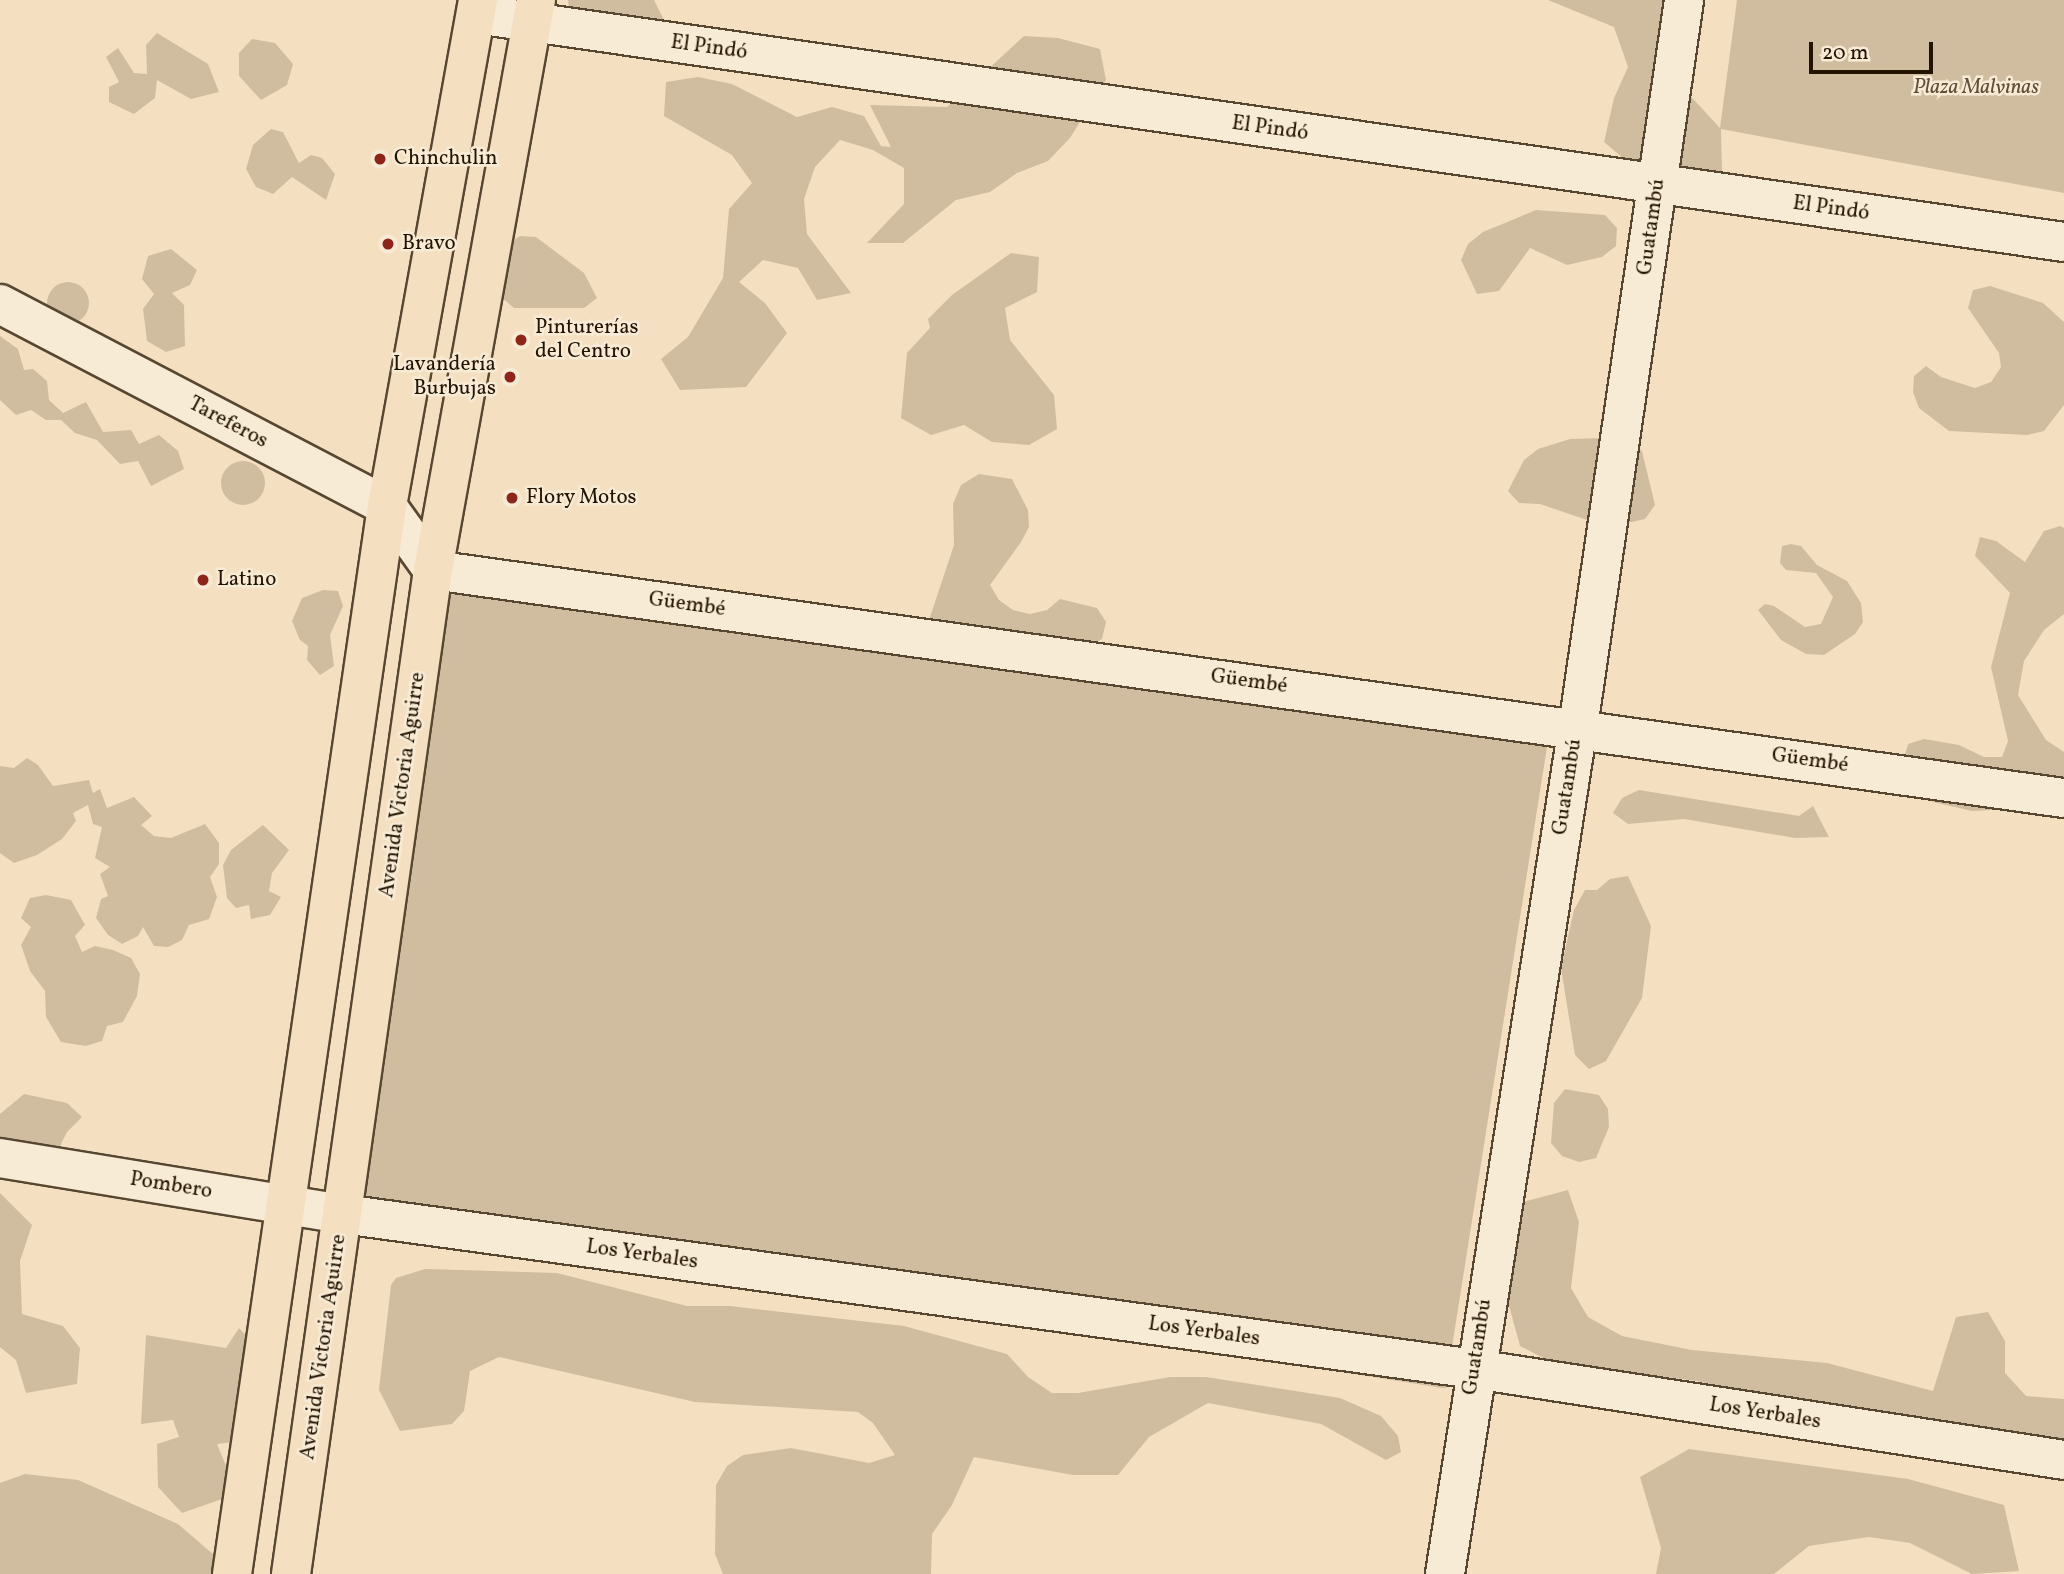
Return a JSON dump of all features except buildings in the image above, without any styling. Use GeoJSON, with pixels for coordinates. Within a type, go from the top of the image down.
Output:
{"type":"FeatureCollection","features":[{"type":"Feature","properties":{"kind":"main road"},"geometry":{"type":"LineString","coordinates":[[232,1574],[387,506],[477,7]]}},
{"type":"Feature","properties":{"kind":"main road","name":"Avenida Victoria Aguirre"},"geometry":{"type":"LineString","coordinates":[[290,1574],[433,570],[534,11]]}},
{"type":"Feature","properties":{"kind":"street","name":"Guatambú"},"geometry":{"type":"LineString","coordinates":[[1445,1574],[1475,1369],[1578,727],[1684,0]]}},
{"type":"Feature","properties":{"kind":"street","name":"El Pindó"},"geometry":{"type":"LineString","coordinates":[[477,7],[534,11],[1658,186],[2064,242]]}},
{"type":"Feature","properties":{"kind":"street","name":"Tareferos"},"geometry":{"type":"LineString","coordinates":[[0,304],[387,506],[433,570]]}},
{"type":"Feature","properties":{"kind":"street","name":"Güembé"},"geometry":{"type":"LineString","coordinates":[[433,570],[1578,727],[2064,797]]}},
{"type":"Feature","properties":{"kind":"street","name":"Pombero"},"geometry":{"type":"LineString","coordinates":[[0,1158],[343,1214]]}},
{"type":"Feature","properties":{"kind":"street","name":"Los Yerbales"},"geometry":{"type":"LineString","coordinates":[[343,1214],[1475,1369],[2064,1460]]}},
{"type":"Feature","properties":{"kind":"green space"},"geometry":{"type":"Polygon","coordinates":[[[568,0],[654,0],[665,22],[569,8],[568,0]]]}},
{"type":"Feature","properties":{"kind":"green space","name":"Plaza Malvinas"},"geometry":{"type":"Polygon","coordinates":[[[1548,0],[1690,0],[1672,76],[1720,128],[1737,0],[2064,0],[2064,193],[1721,129],[1722,171],[1694,189],[1630,164],[1604,142],[1614,98],[1628,67],[1614,27],[1548,0]]]}},
{"type":"Feature","properties":{"kind":"green space"},"geometry":{"type":"Polygon","coordinates":[[[157,33],[208,64],[219,92],[191,99],[157,80],[155,98],[134,114],[109,102],[109,87],[119,82],[106,57],[118,48],[134,73],[147,74],[146,45],[157,33]]]}},
{"type":"Feature","properties":{"kind":"green space"},"geometry":{"type":"Polygon","coordinates":[[[1024,36],[1058,38],[1100,49],[1106,80],[1070,138],[1048,161],[1017,173],[990,192],[956,200],[903,243],[867,243],[904,204],[904,168],[873,150],[840,140],[815,167],[804,199],[807,234],[851,293],[817,300],[798,268],[763,260],[739,282],[765,303],[787,333],[746,387],[680,390],[661,359],[688,337],[723,278],[729,209],[752,183],[732,155],[664,116],[666,82],[698,77],[732,84],[797,117],[832,107],[864,116],[881,146],[891,147],[870,105],[947,107],[1024,36]]]}},
{"type":"Feature","properties":{"kind":"green space"},"geometry":{"type":"Polygon","coordinates":[[[252,39],[275,43],[293,64],[287,85],[261,100],[239,76],[239,53],[252,39]]]}},
{"type":"Feature","properties":{"kind":"green space"},"geometry":{"type":"Polygon","coordinates":[[[271,129],[283,132],[299,163],[311,155],[322,158],[335,174],[326,200],[292,177],[273,194],[256,187],[246,169],[253,145],[271,129]]]}},
{"type":"Feature","properties":{"kind":"green space"},"geometry":{"type":"Polygon","coordinates":[[[1536,210],[1605,215],[1617,228],[1616,246],[1602,257],[1567,265],[1530,248],[1499,291],[1477,294],[1461,260],[1468,244],[1483,232],[1536,210]]]}},
{"type":"Feature","properties":{"kind":"green space"},"geometry":{"type":"Polygon","coordinates":[[[520,236],[536,237],[584,273],[597,298],[584,308],[514,308],[501,297],[504,247],[520,236]]]}},
{"type":"Feature","properties":{"kind":"green space"},"geometry":{"type":"Polygon","coordinates":[[[171,249],[197,270],[190,285],[172,293],[184,305],[185,346],[166,352],[147,341],[143,309],[154,294],[142,279],[148,256],[171,249]]]}},
{"type":"Feature","properties":{"kind":"green space"},"geometry":{"type":"Polygon","coordinates":[[[1011,253],[1039,257],[1037,292],[1005,308],[1010,340],[1054,395],[1057,429],[1029,445],[992,442],[964,425],[931,435],[901,418],[907,353],[930,328],[928,319],[952,295],[1011,253]]]}},
{"type":"Feature","properties":{"kind":"green space"},"geometry":{"type":"Polygon","coordinates":[[[68,282],[83,288],[89,303],[83,318],[68,324],[53,318],[47,303],[53,288],[68,282]]]}},
{"type":"Feature","properties":{"kind":"green space"},"geometry":{"type":"Polygon","coordinates":[[[1990,286],[2043,303],[2064,322],[2064,405],[2044,431],[2027,435],[1949,431],[1919,408],[1913,392],[1914,376],[1926,366],[1941,377],[1975,388],[1991,382],[2001,367],[1999,353],[1968,308],[1973,290],[1990,286]]]}},
{"type":"Feature","properties":{"kind":"green space"},"geometry":{"type":"Polygon","coordinates":[[[0,336],[18,349],[24,370],[33,369],[47,381],[49,400],[63,413],[86,402],[103,432],[131,430],[139,444],[159,435],[178,451],[184,469],[151,486],[138,461],[120,464],[97,440],[75,433],[61,420],[46,420],[31,410],[16,415],[0,400],[0,336]]]}},
{"type":"Feature","properties":{"kind":"green space"},"geometry":{"type":"Polygon","coordinates":[[[1605,438],[1627,442],[1642,451],[1655,505],[1645,519],[1613,526],[1593,522],[1540,504],[1519,503],[1508,491],[1524,460],[1538,449],[1570,439],[1605,438]]]}},
{"type":"Feature","properties":{"kind":"green space"},"geometry":{"type":"Polygon","coordinates":[[[243,461],[252,462],[259,467],[264,474],[264,492],[259,499],[252,504],[243,505],[234,504],[227,499],[222,492],[221,483],[222,474],[227,467],[234,462],[243,461]]]}},
{"type":"Feature","properties":{"kind":"green space"},"geometry":{"type":"Polygon","coordinates":[[[979,474],[1012,479],[1028,510],[1029,527],[990,585],[999,600],[1013,610],[1030,614],[1047,610],[1060,599],[1097,608],[1106,622],[1102,639],[1086,648],[935,634],[930,617],[954,545],[953,504],[961,485],[979,474]]]}},
{"type":"Feature","properties":{"kind":"green space"},"geometry":{"type":"Polygon","coordinates":[[[2060,526],[2064,528],[2064,614],[2044,630],[2024,661],[2018,695],[2046,740],[2064,752],[2064,815],[2011,809],[1972,811],[1933,802],[1917,793],[1903,762],[1908,744],[1924,739],[1959,745],[1984,757],[2002,757],[2008,741],[1991,667],[2010,593],[1975,556],[1980,537],[1996,541],[2025,562],[2044,531],[2060,526]]]}},
{"type":"Feature","properties":{"kind":"green space"},"geometry":{"type":"Polygon","coordinates":[[[1782,546],[1801,546],[1817,565],[1847,581],[1861,603],[1863,622],[1855,634],[1824,655],[1806,654],[1781,640],[1758,610],[1765,604],[1774,606],[1805,627],[1821,624],[1833,597],[1816,573],[1786,570],[1780,563],[1782,546]]]}},
{"type":"Feature","properties":{"kind":"green space"},"geometry":{"type":"Polygon","coordinates":[[[433,570],[1547,746],[1445,1388],[331,1212],[433,570]]]}},
{"type":"Feature","properties":{"kind":"green space"},"geometry":{"type":"Polygon","coordinates":[[[323,590],[338,591],[343,606],[330,635],[334,666],[320,675],[307,660],[308,646],[300,640],[292,621],[302,598],[323,590]]]}},
{"type":"Feature","properties":{"kind":"green space"},"geometry":{"type":"Polygon","coordinates":[[[27,758],[38,765],[53,786],[89,780],[93,793],[100,789],[107,808],[134,797],[152,816],[141,825],[154,836],[171,838],[205,824],[219,843],[219,864],[210,877],[217,897],[209,919],[189,925],[182,940],[168,947],[154,946],[143,927],[138,936],[122,944],[108,935],[96,918],[101,899],[108,896],[100,874],[110,867],[95,858],[102,827],[93,824],[88,805],[73,813],[76,821],[62,839],[37,855],[14,863],[0,853],[0,766],[14,768],[27,758]]]}},
{"type":"Feature","properties":{"kind":"green space"},"geometry":{"type":"Polygon","coordinates":[[[1639,790],[1799,816],[1813,806],[1829,837],[1795,838],[1684,819],[1628,824],[1613,813],[1622,798],[1639,790]]]}},
{"type":"Feature","properties":{"kind":"green space"},"geometry":{"type":"Polygon","coordinates":[[[263,825],[289,850],[272,873],[269,891],[281,897],[270,915],[251,919],[249,905],[236,908],[227,898],[223,865],[231,850],[263,825]]]}},
{"type":"Feature","properties":{"kind":"green space"},"geometry":{"type":"Polygon","coordinates":[[[1628,876],[1651,926],[1642,998],[1606,1061],[1589,1069],[1575,1055],[1561,968],[1574,910],[1585,890],[1597,890],[1610,879],[1628,876]]]}},
{"type":"Feature","properties":{"kind":"green space"},"geometry":{"type":"Polygon","coordinates":[[[46,895],[71,900],[85,925],[75,936],[82,952],[95,946],[113,950],[131,958],[140,974],[137,996],[123,1022],[107,1026],[102,1041],[86,1046],[61,1042],[46,1017],[45,991],[30,971],[21,945],[31,927],[21,918],[30,898],[46,895]]]}},
{"type":"Feature","properties":{"kind":"green space"},"geometry":{"type":"Polygon","coordinates":[[[1565,1089],[1599,1095],[1608,1109],[1609,1127],[1596,1158],[1579,1162],[1562,1156],[1551,1143],[1554,1103],[1565,1089]]]}},
{"type":"Feature","properties":{"kind":"green space"},"geometry":{"type":"Polygon","coordinates":[[[24,1094],[67,1103],[82,1117],[67,1132],[54,1158],[0,1152],[0,1114],[24,1094]]]}},
{"type":"Feature","properties":{"kind":"green space"},"geometry":{"type":"Polygon","coordinates":[[[1568,1190],[1579,1222],[1571,1288],[1588,1317],[1622,1336],[1692,1350],[1827,1363],[1933,1391],[1956,1317],[1988,1312],[2005,1341],[2005,1373],[2026,1396],[2064,1399],[2064,1464],[1763,1405],[1732,1389],[1697,1381],[1551,1362],[1520,1346],[1502,1280],[1501,1208],[1568,1190]]]}},
{"type":"Feature","properties":{"kind":"green space"},"geometry":{"type":"Polygon","coordinates":[[[0,1193],[32,1225],[20,1261],[22,1314],[63,1326],[80,1348],[77,1384],[26,1393],[16,1360],[0,1347],[0,1193]]]}},
{"type":"Feature","properties":{"kind":"green space"},"geometry":{"type":"Polygon","coordinates":[[[425,1269],[557,1273],[687,1306],[730,1306],[904,1326],[1007,1354],[1028,1377],[1052,1393],[1078,1393],[1170,1377],[1206,1377],[1340,1398],[1381,1416],[1398,1436],[1401,1452],[1386,1460],[1321,1424],[1208,1403],[1149,1437],[1118,1475],[1073,1475],[974,1457],[952,1505],[932,1534],[931,1574],[723,1574],[715,1554],[716,1485],[727,1466],[743,1455],[791,1448],[869,1463],[895,1455],[873,1423],[858,1412],[695,1402],[499,1357],[470,1371],[464,1411],[452,1424],[400,1431],[379,1390],[391,1285],[396,1278],[425,1269]]]}},
{"type":"Feature","properties":{"kind":"green space"},"geometry":{"type":"Polygon","coordinates":[[[239,1328],[251,1341],[249,1377],[238,1387],[243,1441],[217,1444],[231,1478],[225,1498],[182,1513],[158,1487],[157,1444],[179,1437],[173,1420],[141,1424],[146,1335],[226,1348],[239,1328]]]}},
{"type":"Feature","properties":{"kind":"green space"},"geometry":{"type":"Polygon","coordinates":[[[1689,1449],[1908,1479],[2004,1505],[2019,1571],[1972,1574],[1910,1543],[1869,1537],[1809,1546],[1774,1574],[1656,1574],[1661,1548],[1640,1477],[1689,1449]]]}},
{"type":"Feature","properties":{"kind":"green space"},"geometry":{"type":"Polygon","coordinates":[[[25,1474],[78,1480],[178,1524],[221,1561],[218,1574],[0,1574],[0,1483],[25,1474]]]}},
{"type":"Feature","properties":{"kind":"place","name":"Chinchulin"},"geometry":{"type":"Point","coordinates":[380,159]}},
{"type":"Feature","properties":{"kind":"place","name":"Bravo"},"geometry":{"type":"Point","coordinates":[388,244]}},
{"type":"Feature","properties":{"kind":"place","name":"Pinturerías del Centro"},"geometry":{"type":"Point","coordinates":[521,340]}},
{"type":"Feature","properties":{"kind":"place","name":"Lavandería Burbujas"},"geometry":{"type":"Point","coordinates":[510,377]}},
{"type":"Feature","properties":{"kind":"place","name":"Flory Motos"},"geometry":{"type":"Point","coordinates":[512,498]}},
{"type":"Feature","properties":{"kind":"place","name":"Latino"},"geometry":{"type":"Point","coordinates":[203,580]}}]}
